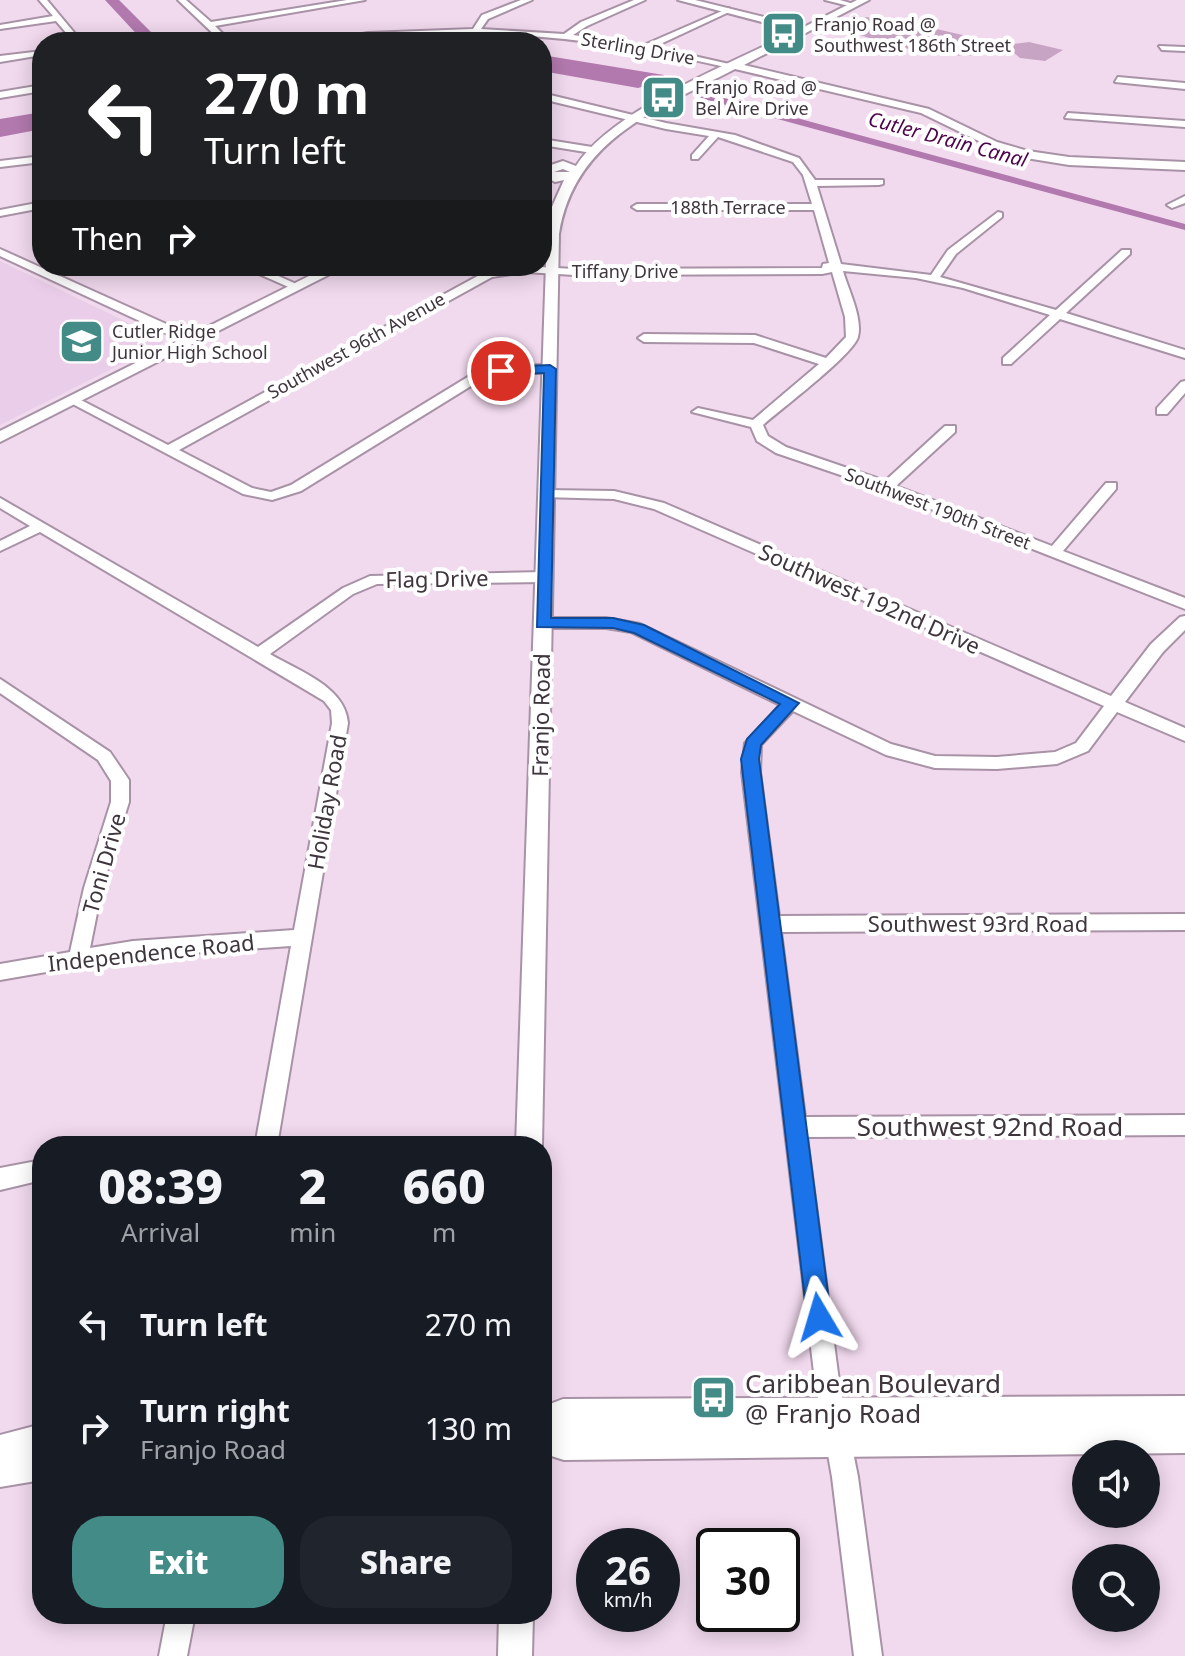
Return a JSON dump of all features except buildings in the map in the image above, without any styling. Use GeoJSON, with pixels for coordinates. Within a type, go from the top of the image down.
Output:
{"type":"FeatureCollection","features":[{"type":"Feature","properties":{"kind":"street"},"geometry":{"type":"LineString","coordinates":[[43,0],[70,32]]}},
{"type":"Feature","properties":{"kind":"street"},"geometry":{"type":"LineString","coordinates":[[182,0],[216,32]]}},
{"type":"Feature","properties":{"kind":"street"},"geometry":{"type":"LineString","coordinates":[[209,25],[361,0]]}},
{"type":"Feature","properties":{"kind":"street"},"geometry":{"type":"LineString","coordinates":[[476,31],[485,17],[528,0]]}},
{"type":"Feature","properties":{"kind":"street"},"geometry":{"type":"LineString","coordinates":[[567,36],[584,24],[641,0]]}},
{"type":"Feature","properties":{"kind":"street"},"geometry":{"type":"LineString","coordinates":[[683,0],[806,30]]}},
{"type":"Feature","properties":{"kind":"street"},"geometry":{"type":"LineString","coordinates":[[829,0],[853,5]]}},
{"type":"Feature","properties":{"kind":"street"},"geometry":{"type":"LineString","coordinates":[[556,176],[563,165],[588,153],[634,117],[864,0]]}},
{"type":"Feature","properties":{"kind":"street"},"geometry":{"type":"LineString","coordinates":[[647,47],[726,10]]}},
{"type":"Feature","properties":{"kind":"street"},"geometry":{"type":"LineString","coordinates":[[0,27],[58,18]]}},
{"type":"Feature","properties":{"kind":"street","name":"Sterling Drive"},"geometry":{"type":"LineString","coordinates":[[461,32],[494,32]]}},
{"type":"Feature","properties":{"kind":"street","name":"Sterling Drive"},"geometry":{"type":"LineString","coordinates":[[552,35],[647,47],[925,111],[993,144],[1026,154],[1069,161],[1183,169]]}},
{"type":"Feature","properties":{"kind":"street"},"geometry":{"type":"LineString","coordinates":[[1162,48],[1185,49]]}},
{"type":"Feature","properties":{"kind":"street"},"geometry":{"type":"LineString","coordinates":[[0,59],[32,54]]}},
{"type":"Feature","properties":{"kind":"street"},"geometry":{"type":"LineString","coordinates":[[1118,80],[1185,86]]}},
{"type":"Feature","properties":{"kind":"street"},"geometry":{"type":"LineString","coordinates":[[0,95],[32,90]]}},
{"type":"Feature","properties":{"kind":"street"},"geometry":{"type":"LineString","coordinates":[[552,98],[716,134],[790,157],[804,167],[837,267],[853,333],[847,346],[756,424],[698,412]]}},
{"type":"Feature","properties":{"kind":"street"},"geometry":{"type":"LineString","coordinates":[[1068,116],[1185,124]]}},
{"type":"Feature","properties":{"kind":"street"},"geometry":{"type":"LineString","coordinates":[[695,157],[716,134]]}},
{"type":"Feature","properties":{"kind":"street"},"geometry":{"type":"LineString","coordinates":[[552,144],[588,153]]}},
{"type":"Feature","properties":{"kind":"street","name":"Franjo Road"},"geometry":{"type":"LineString","coordinates":[[529,1136],[556,176],[588,153]]}},
{"type":"Feature","properties":{"kind":"street"},"geometry":{"type":"LineString","coordinates":[[0,164],[32,160]]}},
{"type":"Feature","properties":{"kind":"street"},"geometry":{"type":"LineString","coordinates":[[811,183],[879,182]]}},
{"type":"Feature","properties":{"kind":"street"},"geometry":{"type":"LineString","coordinates":[[1172,205],[1185,199]]}},
{"type":"Feature","properties":{"kind":"street"},"geometry":{"type":"LineString","coordinates":[[0,213],[32,207]]}},
{"type":"Feature","properties":{"kind":"street","name":"188th Terrace"},"geometry":{"type":"LineString","coordinates":[[637,207],[818,207]]}},
{"type":"Feature","properties":{"kind":"street"},"geometry":{"type":"LineString","coordinates":[[934,278],[952,252],[998,215]]}},
{"type":"Feature","properties":{"kind":"street"},"geometry":{"type":"LineString","coordinates":[[0,252],[32,267]]}},
{"type":"Feature","properties":{"kind":"street"},"geometry":{"type":"LineString","coordinates":[[1007,361],[1126,252]]}},
{"type":"Feature","properties":{"kind":"street","name":"Tiffany Drive"},"geometry":{"type":"LineString","coordinates":[[553,269],[784,271],[837,267],[934,278],[1185,354]]}},
{"type":"Feature","properties":{"kind":"street"},"geometry":{"type":"LineString","coordinates":[[52,276],[191,340]]}},
{"type":"Feature","properties":{"kind":"street"},"geometry":{"type":"LineString","coordinates":[[270,276],[297,287]]}},
{"type":"Feature","properties":{"kind":"street"},"geometry":{"type":"LineString","coordinates":[[0,437],[319,276]]}},
{"type":"Feature","properties":{"kind":"street","name":"Southwest 96th Avenue"},"geometry":{"type":"LineString","coordinates":[[169,450],[484,276]]}},
{"type":"Feature","properties":{"kind":"street"},"geometry":{"type":"LineString","coordinates":[[644,338],[755,339],[828,363]]}},
{"type":"Feature","properties":{"kind":"street"},"geometry":{"type":"LineString","coordinates":[[73,401],[248,491],[276,495],[296,488],[471,379],[506,370],[550,369]]}},
{"type":"Feature","properties":{"kind":"street"},"geometry":{"type":"LineString","coordinates":[[1162,411],[1185,385]]}},
{"type":"Feature","properties":{"kind":"street","name":"Southwest 190th Street"},"geometry":{"type":"LineString","coordinates":[[756,424],[762,438],[773,446],[887,487],[1185,604]]}},
{"type":"Feature","properties":{"kind":"street"},"geometry":{"type":"LineString","coordinates":[[887,487],[950,429]]}},
{"type":"Feature","properties":{"kind":"street"},"geometry":{"type":"LineString","coordinates":[[1054,553],[1111,486]]}},
{"type":"Feature","properties":{"kind":"street","name":"Southwest 192nd Drive"},"geometry":{"type":"LineString","coordinates":[[547,494],[614,495],[659,506],[1185,735]]}},
{"type":"Feature","properties":{"kind":"street","name":"Holiday Road"},"geometry":{"type":"LineString","coordinates":[[0,502],[330,697],[340,713],[268,1136]]}},
{"type":"Feature","properties":{"kind":"street"},"geometry":{"type":"LineString","coordinates":[[0,547],[40,526]]}},
{"type":"Feature","properties":{"kind":"street","name":"Flag Drive"},"geometry":{"type":"LineString","coordinates":[[258,655],[348,591],[370,580],[544,577]]}},
{"type":"Feature","properties":{"kind":"street"},"geometry":{"type":"LineString","coordinates":[[543,623],[613,623],[638,629],[886,749],[917,759],[986,763],[1057,758],[1090,740],[1157,648],[1185,621]]}},
{"type":"Feature","properties":{"kind":"street","name":"Toni Drive"},"geometry":{"type":"LineString","coordinates":[[0,685],[104,756],[120,780],[120,802],[93,888],[79,956]]}},
{"type":"Feature","properties":{"kind":"street"},"geometry":{"type":"LineString","coordinates":[[791,703],[753,743],[750,759],[868,1656]]}},
{"type":"Feature","properties":{"kind":"street","name":"Southwest 93rd Road"},"geometry":{"type":"LineString","coordinates":[[770,924],[1185,922]]}},
{"type":"Feature","properties":{"kind":"street","name":"Independence Road"},"geometry":{"type":"LineString","coordinates":[[0,972],[79,956],[193,943],[302,937]]}},
{"type":"Feature","properties":{"kind":"street","name":"Southwest 92nd Road"},"geometry":{"type":"LineString","coordinates":[[796,1127],[1185,1125]]}},
{"type":"Feature","properties":{"kind":"street"},"geometry":{"type":"LineString","coordinates":[[0,1179],[32,1172]]}},
{"type":"Feature","properties":{"kind":"street"},"geometry":{"type":"LineString","coordinates":[[552,1440],[564,1444],[836,1427],[1185,1411]]}},
{"type":"Feature","properties":{"kind":"street"},"geometry":{"type":"LineString","coordinates":[[552,1419],[563,1414],[836,1427],[1185,1437]]}},
{"type":"Feature","properties":{"kind":"street"},"geometry":{"type":"LineString","coordinates":[[0,1451],[32,1443]]}},
{"type":"Feature","properties":{"kind":"street"},"geometry":{"type":"LineString","coordinates":[[0,1471],[32,1466]]}},
{"type":"Feature","properties":{"kind":"street"},"geometry":{"type":"LineString","coordinates":[[173,1656],[179,1624]]}},
{"type":"Feature","properties":{"kind":"street"},"geometry":{"type":"LineString","coordinates":[[515,1656],[516,1624]]}},
{"type":"Feature","properties":{"kind":"shaded area"},"geometry":{"type":"Polygon","coordinates":[[[105,0],[119,0],[151,32],[135,32],[105,0]]]}},
{"type":"Feature","properties":{"kind":"shaded area"},"geometry":{"type":"Polygon","coordinates":[[[859,17],[889,18],[997,43],[989,43],[990,51],[978,55],[919,51],[878,41],[848,29],[847,23],[859,17]]]}},
{"type":"Feature","properties":{"kind":"shaded area"},"geometry":{"type":"Polygon","coordinates":[[[1029,42],[1063,50],[1045,61],[1020,58],[1009,49],[1013,44],[1029,42]]]}},
{"type":"Feature","properties":{"kind":"shaded area"},"geometry":{"type":"Polygon","coordinates":[[[552,57],[664,75],[660,80],[677,85],[669,89],[651,84],[638,88],[552,73],[552,57]]]}},
{"type":"Feature","properties":{"kind":"shaded area","name":"Cutler Drain Canal"},"geometry":{"type":"Polygon","coordinates":[[[702,92],[1185,224],[1185,230],[693,96],[702,92]]]}},
{"type":"Feature","properties":{"kind":"shaded area"},"geometry":{"type":"Polygon","coordinates":[[[32,114],[32,131],[0,137],[0,119],[32,114]]]}},
{"type":"Feature","properties":{"kind":"shaded area","name":"Cutler Ridge Junior High School"},"geometry":{"type":"Polygon","coordinates":[[[0,261],[162,339],[163,343],[0,425],[0,261]]]}},
{"type":"Feature","properties":{"kind":"place","name":"Franjo Road @ Southwest 186th Street"},"geometry":{"type":"Point","coordinates":[783,34]}},
{"type":"Feature","properties":{"kind":"place","name":"Franjo Road @ Bel Aire Drive"},"geometry":{"type":"Point","coordinates":[664,97]}},
{"type":"Feature","properties":{"kind":"place","name":"Cutler Ridge Junior High School"},"geometry":{"type":"Point","coordinates":[81,341]}},
{"type":"Feature","properties":{"kind":"place","name":"Caribbean Boulevard @ Franjo Road"},"geometry":{"type":"Point","coordinates":[714,1398]}},
{"type":"Feature","properties":{"kind":"route"},"geometry":{"type":"LineString","coordinates":[[501,371],[550,369],[543,623],[613,623],[638,629],[791,703],[753,743],[750,759],[819,1317]]}}]}
